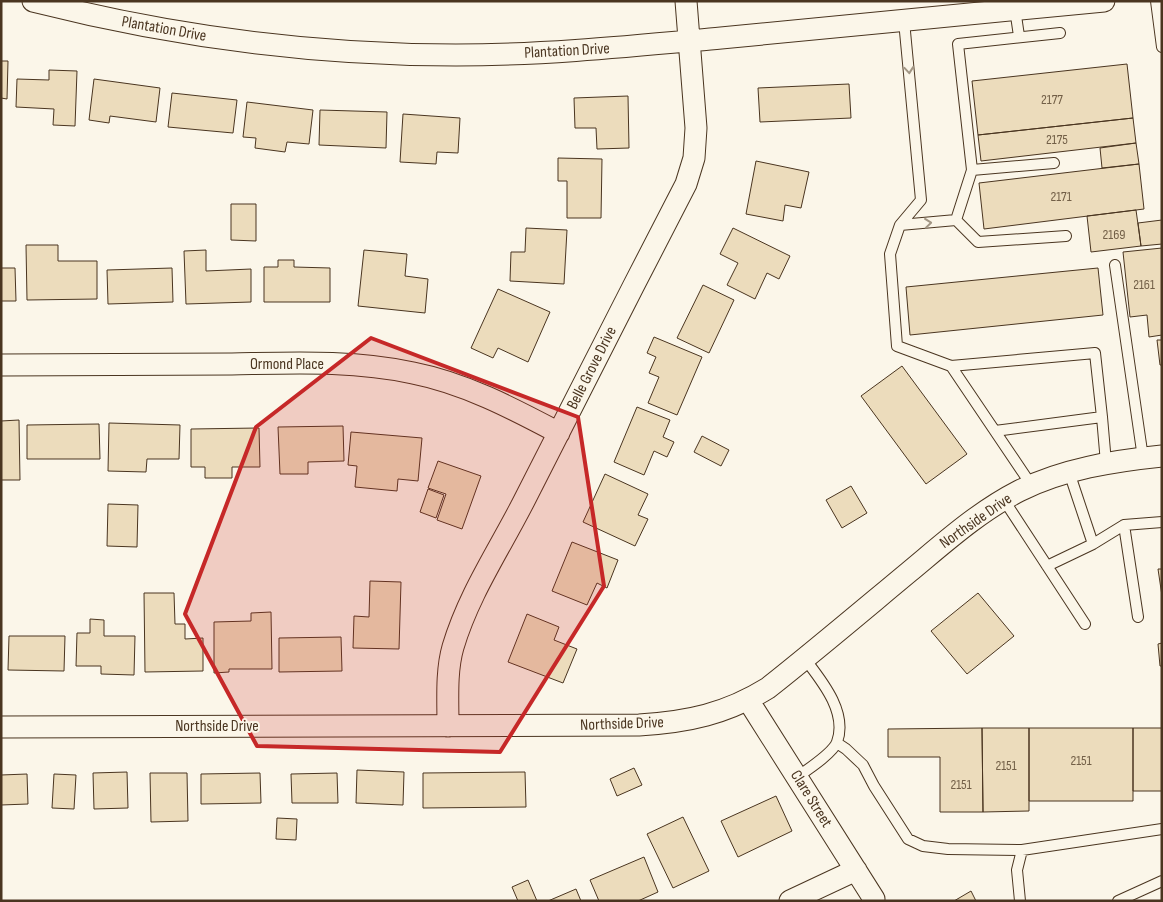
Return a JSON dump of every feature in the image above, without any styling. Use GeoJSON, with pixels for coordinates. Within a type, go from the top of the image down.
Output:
{"type":"FeatureCollection","features":[{"type":"Feature","properties":{"kind":"street","name":"Plantation Drive"},"geometry":{"type":"LineString","coordinates":[[33,1],[82,14],[174,31],[303,49],[456,55],[614,48],[1104,1]]}},
{"type":"Feature","properties":{"kind":"street","name":"Belle Grove Drive"},"geometry":{"type":"LineString","coordinates":[[448,726],[448,686],[452,649],[463,618],[686,184],[694,158],[696,128],[686,1]]}},
{"type":"Feature","properties":{"kind":"street","name":"Ormond Place"},"geometry":{"type":"LineString","coordinates":[[1,365],[285,363],[356,365],[413,373],[464,388],[514,409],[559,433]]}},
{"type":"Feature","properties":{"kind":"street","name":"Northside Drive"},"geometry":{"type":"LineString","coordinates":[[1,727],[639,725],[671,723],[703,717],[748,700],[768,688],[962,528],[1004,500],[1032,486],[1069,472],[1106,463],[1153,457]]}},
{"type":"Feature","properties":{"kind":"street","name":"Clare Street"},"geometry":{"type":"LineString","coordinates":[[748,700],[874,899]]}},
{"type":"Feature","properties":{"kind":"street"},"geometry":{"type":"LineString","coordinates":[[790,901],[856,870]]}},
{"type":"Feature","properties":{"kind":"lane"},"geometry":{"type":"LineString","coordinates":[[1156,1],[1162,47]]}},
{"type":"Feature","properties":{"kind":"lane"},"geometry":{"type":"LineString","coordinates":[[1015,10],[1019,36]]}},
{"type":"Feature","properties":{"kind":"lane"},"geometry":{"type":"LineString","coordinates":[[904,21],[921,200],[900,225],[890,254],[897,346],[951,366],[1095,353],[1106,463]]}},
{"type":"Feature","properties":{"kind":"lane"},"geometry":{"type":"LineString","coordinates":[[956,220],[972,170],[958,44],[1060,32]]}},
{"type":"Feature","properties":{"kind":"lane"},"geometry":{"type":"LineString","coordinates":[[972,170],[1054,163]]}},
{"type":"Feature","properties":{"kind":"lane"},"geometry":{"type":"LineString","coordinates":[[900,225],[956,220]]}},
{"type":"Feature","properties":{"kind":"lane"},"geometry":{"type":"LineString","coordinates":[[956,220],[978,242],[1066,236]]}},
{"type":"Feature","properties":{"kind":"lane"},"geometry":{"type":"LineString","coordinates":[[1114,265],[1153,457]]}},
{"type":"Feature","properties":{"kind":"lane"},"geometry":{"type":"LineString","coordinates":[[951,366],[1032,486]]}},
{"type":"Feature","properties":{"kind":"lane"},"geometry":{"type":"LineString","coordinates":[[995,431],[1102,417]]}},
{"type":"Feature","properties":{"kind":"lane"},"geometry":{"type":"LineString","coordinates":[[1069,472],[1093,544]]}},
{"type":"Feature","properties":{"kind":"lane"},"geometry":{"type":"LineString","coordinates":[[1004,500],[1085,624]]}},
{"type":"Feature","properties":{"kind":"lane"},"geometry":{"type":"LineString","coordinates":[[1047,566],[1093,544],[1124,525],[1162,522]]}},
{"type":"Feature","properties":{"kind":"lane"},"geometry":{"type":"LineString","coordinates":[[1124,525],[1138,617]]}},
{"type":"Feature","properties":{"kind":"lane"},"geometry":{"type":"LineString","coordinates":[[797,777],[819,762],[837,743],[839,726],[837,709],[826,686],[805,659]]}},
{"type":"Feature","properties":{"kind":"lane"},"geometry":{"type":"LineString","coordinates":[[837,743],[863,765],[874,786],[908,839],[923,846],[948,849],[1022,850],[1162,829]]}},
{"type":"Feature","properties":{"kind":"lane"},"geometry":{"type":"LineString","coordinates":[[1020,901],[1017,870],[1022,850]]}},
{"type":"Feature","properties":{"kind":"lane"},"geometry":{"type":"LineString","coordinates":[[1118,901],[1162,881]]}},
{"type":"Feature","properties":{"kind":"highlighted area"},"geometry":{"type":"Polygon","coordinates":[[[371,338],[578,417],[604,586],[500,752],[257,746],[185,614],[256,427],[371,338]]]}},
{"type":"Feature","properties":{"kind":"building"},"geometry":{"type":"Polygon","coordinates":[[[1,61],[8,61],[7,99],[1,98],[1,61]]]}},
{"type":"Feature","properties":{"kind":"building"},"geometry":{"type":"Polygon","coordinates":[[[1127,64],[1133,118],[978,135],[972,81],[1127,64]]]}},
{"type":"Feature","properties":{"kind":"building"},"geometry":{"type":"Polygon","coordinates":[[[49,70],[77,71],[75,126],[53,125],[54,109],[16,107],[17,79],[49,80],[49,70]]]}},
{"type":"Feature","properties":{"kind":"building"},"geometry":{"type":"Polygon","coordinates":[[[94,79],[160,88],[156,122],[110,116],[109,123],[89,120],[94,79]]]}},
{"type":"Feature","properties":{"kind":"building"},"geometry":{"type":"Polygon","coordinates":[[[849,84],[851,118],[760,122],[758,88],[849,84]]]}},
{"type":"Feature","properties":{"kind":"building"},"geometry":{"type":"Polygon","coordinates":[[[172,93],[237,100],[233,133],[168,127],[172,93]]]}},
{"type":"Feature","properties":{"kind":"building"},"geometry":{"type":"Polygon","coordinates":[[[628,96],[629,148],[597,149],[596,128],[575,128],[574,98],[628,96]]]}},
{"type":"Feature","properties":{"kind":"building"},"geometry":{"type":"Polygon","coordinates":[[[247,102],[313,110],[309,144],[287,142],[285,152],[255,148],[256,138],[243,137],[247,102]]]}},
{"type":"Feature","properties":{"kind":"building"},"geometry":{"type":"Polygon","coordinates":[[[320,110],[387,112],[386,148],[319,145],[320,110]]]}},
{"type":"Feature","properties":{"kind":"building"},"geometry":{"type":"Polygon","coordinates":[[[403,114],[460,118],[458,153],[437,152],[436,164],[400,162],[403,114]]]}},
{"type":"Feature","properties":{"kind":"building"},"geometry":{"type":"Polygon","coordinates":[[[1133,118],[1136,143],[981,161],[978,135],[1133,118]]]}},
{"type":"Feature","properties":{"kind":"building"},"geometry":{"type":"Polygon","coordinates":[[[1136,143],[1139,164],[1102,168],[1100,148],[1136,143]]]}},
{"type":"Feature","properties":{"kind":"building"},"geometry":{"type":"Polygon","coordinates":[[[558,158],[602,159],[601,218],[567,218],[567,181],[558,181],[558,158]]]}},
{"type":"Feature","properties":{"kind":"building"},"geometry":{"type":"Polygon","coordinates":[[[756,161],[809,172],[801,208],[785,205],[783,221],[746,214],[756,161]]]}},
{"type":"Feature","properties":{"kind":"building"},"geometry":{"type":"Polygon","coordinates":[[[1139,164],[1144,209],[984,229],[979,183],[1139,164]]]}},
{"type":"Feature","properties":{"kind":"building"},"geometry":{"type":"Polygon","coordinates":[[[231,204],[256,204],[256,241],[231,240],[231,204]]]}},
{"type":"Feature","properties":{"kind":"building"},"geometry":{"type":"Polygon","coordinates":[[[1136,210],[1141,246],[1091,252],[1087,216],[1136,210]]]}},
{"type":"Feature","properties":{"kind":"building"},"geometry":{"type":"Polygon","coordinates":[[[1162,220],[1162,244],[1141,246],[1138,223],[1162,220]]]}},
{"type":"Feature","properties":{"kind":"building"},"geometry":{"type":"Polygon","coordinates":[[[526,228],[567,230],[564,284],[510,281],[511,252],[525,252],[526,228]]]}},
{"type":"Feature","properties":{"kind":"building"},"geometry":{"type":"Polygon","coordinates":[[[733,228],[790,256],[779,279],[767,273],[755,299],[727,285],[738,263],[720,254],[733,228]]]}},
{"type":"Feature","properties":{"kind":"building"},"geometry":{"type":"Polygon","coordinates":[[[26,245],[58,245],[58,261],[97,261],[97,299],[27,300],[26,245]]]}},
{"type":"Feature","properties":{"kind":"building"},"geometry":{"type":"Polygon","coordinates":[[[1162,248],[1162,335],[1149,337],[1147,315],[1130,317],[1123,252],[1162,248]]]}},
{"type":"Feature","properties":{"kind":"building"},"geometry":{"type":"Polygon","coordinates":[[[206,250],[206,271],[251,269],[251,302],[186,304],[184,251],[206,250]]]}},
{"type":"Feature","properties":{"kind":"building"},"geometry":{"type":"Polygon","coordinates":[[[364,250],[407,254],[405,276],[428,279],[425,313],[358,306],[364,250]]]}},
{"type":"Feature","properties":{"kind":"building"},"geometry":{"type":"Polygon","coordinates":[[[278,260],[294,260],[294,267],[330,268],[330,302],[264,302],[264,267],[278,267],[278,260]]]}},
{"type":"Feature","properties":{"kind":"building"},"geometry":{"type":"Polygon","coordinates":[[[1,268],[15,268],[16,301],[1,301],[1,268]]]}},
{"type":"Feature","properties":{"kind":"building"},"geometry":{"type":"Polygon","coordinates":[[[172,268],[173,302],[108,304],[107,270],[172,268]]]}},
{"type":"Feature","properties":{"kind":"building"},"geometry":{"type":"Polygon","coordinates":[[[1098,268],[1103,315],[910,335],[906,287],[1098,268]]]}},
{"type":"Feature","properties":{"kind":"building"},"geometry":{"type":"Polygon","coordinates":[[[703,285],[734,300],[709,353],[677,338],[703,285]]]}},
{"type":"Feature","properties":{"kind":"building"},"geometry":{"type":"Polygon","coordinates":[[[498,289],[550,312],[528,362],[498,348],[493,358],[471,348],[498,289]]]}},
{"type":"Feature","properties":{"kind":"building"},"geometry":{"type":"Polygon","coordinates":[[[654,337],[702,357],[677,415],[648,403],[659,377],[649,373],[656,357],[647,353],[654,337]]]}},
{"type":"Feature","properties":{"kind":"building"},"geometry":{"type":"Polygon","coordinates":[[[1157,340],[1162,340],[1162,365],[1160,365],[1157,340]]]}},
{"type":"Feature","properties":{"kind":"building"},"geometry":{"type":"Polygon","coordinates":[[[902,366],[967,454],[926,484],[861,396],[902,366]]]}},
{"type":"Feature","properties":{"kind":"building"},"geometry":{"type":"Polygon","coordinates":[[[637,407],[670,420],[663,437],[674,442],[667,457],[654,451],[644,475],[614,462],[637,407]]]}},
{"type":"Feature","properties":{"kind":"building"},"geometry":{"type":"Polygon","coordinates":[[[19,420],[20,480],[1,480],[1,421],[19,420]]]}},
{"type":"Feature","properties":{"kind":"building"},"geometry":{"type":"Polygon","coordinates":[[[109,423],[180,425],[179,459],[147,459],[146,472],[108,471],[109,423]]]}},
{"type":"Feature","properties":{"kind":"building"},"geometry":{"type":"Polygon","coordinates":[[[99,424],[100,459],[27,459],[27,425],[99,424]]]}},
{"type":"Feature","properties":{"kind":"building"},"geometry":{"type":"Polygon","coordinates":[[[343,426],[344,461],[308,462],[308,474],[280,474],[278,427],[343,426]]]}},
{"type":"Feature","properties":{"kind":"building"},"geometry":{"type":"Polygon","coordinates":[[[259,428],[260,467],[232,467],[232,478],[205,478],[205,467],[191,467],[191,429],[259,428]]]}},
{"type":"Feature","properties":{"kind":"building"},"geometry":{"type":"Polygon","coordinates":[[[351,432],[422,438],[418,481],[398,479],[397,491],[355,487],[357,466],[348,465],[351,432]]]}},
{"type":"Feature","properties":{"kind":"building"},"geometry":{"type":"Polygon","coordinates":[[[702,436],[729,450],[721,466],[694,452],[702,436]]]}},
{"type":"Feature","properties":{"kind":"building"},"geometry":{"type":"Polygon","coordinates":[[[438,461],[481,476],[462,529],[437,520],[446,494],[428,488],[438,461]]]}},
{"type":"Feature","properties":{"kind":"building"},"geometry":{"type":"Polygon","coordinates":[[[605,474],[648,494],[638,515],[648,519],[635,546],[583,522],[605,474]]]}},
{"type":"Feature","properties":{"kind":"building"},"geometry":{"type":"Polygon","coordinates":[[[851,486],[867,513],[842,528],[826,500],[851,486]]]}},
{"type":"Feature","properties":{"kind":"building"},"geometry":{"type":"Polygon","coordinates":[[[428,489],[444,495],[436,518],[420,512],[428,489]]]}},
{"type":"Feature","properties":{"kind":"building"},"geometry":{"type":"Polygon","coordinates":[[[108,504],[138,505],[137,547],[107,546],[108,504]]]}},
{"type":"Feature","properties":{"kind":"building"},"geometry":{"type":"Polygon","coordinates":[[[572,542],[618,560],[607,588],[597,583],[587,605],[552,591],[572,542]]]}},
{"type":"Feature","properties":{"kind":"building"},"geometry":{"type":"Polygon","coordinates":[[[1158,569],[1162,569],[1162,596],[1158,569]]]}},
{"type":"Feature","properties":{"kind":"building"},"geometry":{"type":"Polygon","coordinates":[[[370,581],[401,582],[399,649],[353,648],[354,616],[369,617],[370,581]]]}},
{"type":"Feature","properties":{"kind":"building"},"geometry":{"type":"Polygon","coordinates":[[[144,593],[174,593],[175,624],[185,624],[185,639],[203,638],[203,671],[145,672],[144,593]]]}},
{"type":"Feature","properties":{"kind":"building"},"geometry":{"type":"Polygon","coordinates":[[[978,593],[1014,636],[967,674],[931,631],[978,593]]]}},
{"type":"Feature","properties":{"kind":"building"},"geometry":{"type":"Polygon","coordinates":[[[271,612],[272,669],[229,669],[229,672],[214,673],[214,622],[251,621],[251,613],[271,612]]]}},
{"type":"Feature","properties":{"kind":"building"},"geometry":{"type":"Polygon","coordinates":[[[527,614],[559,627],[554,640],[577,649],[563,683],[508,662],[527,614]]]}},
{"type":"Feature","properties":{"kind":"building"},"geometry":{"type":"Polygon","coordinates":[[[90,619],[104,620],[104,636],[135,636],[134,675],[101,674],[101,666],[76,666],[77,633],[90,633],[90,619]]]}},
{"type":"Feature","properties":{"kind":"building"},"geometry":{"type":"Polygon","coordinates":[[[9,636],[65,636],[64,671],[8,670],[9,636]]]}},
{"type":"Feature","properties":{"kind":"building"},"geometry":{"type":"Polygon","coordinates":[[[341,637],[342,671],[279,672],[279,638],[341,637]]]}},
{"type":"Feature","properties":{"kind":"building"},"geometry":{"type":"Polygon","coordinates":[[[1162,643],[1162,666],[1160,666],[1158,644],[1162,643]]]}},
{"type":"Feature","properties":{"kind":"building"},"geometry":{"type":"Polygon","coordinates":[[[982,728],[983,812],[940,812],[940,757],[888,757],[888,729],[982,728]]]}},
{"type":"Feature","properties":{"kind":"building"},"geometry":{"type":"Polygon","coordinates":[[[982,728],[1029,728],[1029,811],[983,812],[982,728]]]}},
{"type":"Feature","properties":{"kind":"building"},"geometry":{"type":"Polygon","coordinates":[[[1029,728],[1133,728],[1133,801],[1029,801],[1029,728]]]}},
{"type":"Feature","properties":{"kind":"building"},"geometry":{"type":"Polygon","coordinates":[[[1133,728],[1162,728],[1162,791],[1133,791],[1133,728]]]}},
{"type":"Feature","properties":{"kind":"building"},"geometry":{"type":"Polygon","coordinates":[[[634,768],[642,785],[617,796],[610,779],[634,768]]]}},
{"type":"Feature","properties":{"kind":"building"},"geometry":{"type":"Polygon","coordinates":[[[357,770],[404,772],[403,805],[356,803],[357,770]]]}},
{"type":"Feature","properties":{"kind":"building"},"geometry":{"type":"Polygon","coordinates":[[[127,772],[128,808],[94,809],[93,773],[127,772]]]}},
{"type":"Feature","properties":{"kind":"building"},"geometry":{"type":"Polygon","coordinates":[[[525,772],[526,807],[423,808],[423,773],[525,772]]]}},
{"type":"Feature","properties":{"kind":"building"},"geometry":{"type":"Polygon","coordinates":[[[150,773],[187,773],[188,821],[151,822],[150,773]]]}},
{"type":"Feature","properties":{"kind":"building"},"geometry":{"type":"Polygon","coordinates":[[[260,773],[261,803],[201,804],[201,774],[260,773]]]}},
{"type":"Feature","properties":{"kind":"building"},"geometry":{"type":"Polygon","coordinates":[[[337,773],[338,803],[292,803],[291,774],[337,773]]]}},
{"type":"Feature","properties":{"kind":"building"},"geometry":{"type":"Polygon","coordinates":[[[27,774],[28,804],[1,805],[1,775],[27,774]]]}},
{"type":"Feature","properties":{"kind":"building"},"geometry":{"type":"Polygon","coordinates":[[[54,774],[76,775],[74,809],[52,808],[54,774]]]}},
{"type":"Feature","properties":{"kind":"building"},"geometry":{"type":"Polygon","coordinates":[[[776,796],[792,831],[738,857],[721,821],[776,796]]]}},
{"type":"Feature","properties":{"kind":"building"},"geometry":{"type":"Polygon","coordinates":[[[683,817],[709,871],[673,888],[647,834],[683,817]]]}},
{"type":"Feature","properties":{"kind":"building"},"geometry":{"type":"Polygon","coordinates":[[[277,818],[297,819],[296,840],[276,839],[277,818]]]}},
{"type":"Feature","properties":{"kind":"building"},"geometry":{"type":"Polygon","coordinates":[[[644,857],[658,892],[638,901],[599,901],[590,880],[644,857]]]}},
{"type":"Feature","properties":{"kind":"building"},"geometry":{"type":"Polygon","coordinates":[[[528,880],[537,901],[518,901],[512,887],[528,880]]]}},
{"type":"Feature","properties":{"kind":"building"},"geometry":{"type":"Polygon","coordinates":[[[576,889],[581,901],[548,901],[576,889]]]}},
{"type":"Feature","properties":{"kind":"building"},"geometry":{"type":"Polygon","coordinates":[[[971,891],[976,901],[954,901],[971,891]]]}}]}
